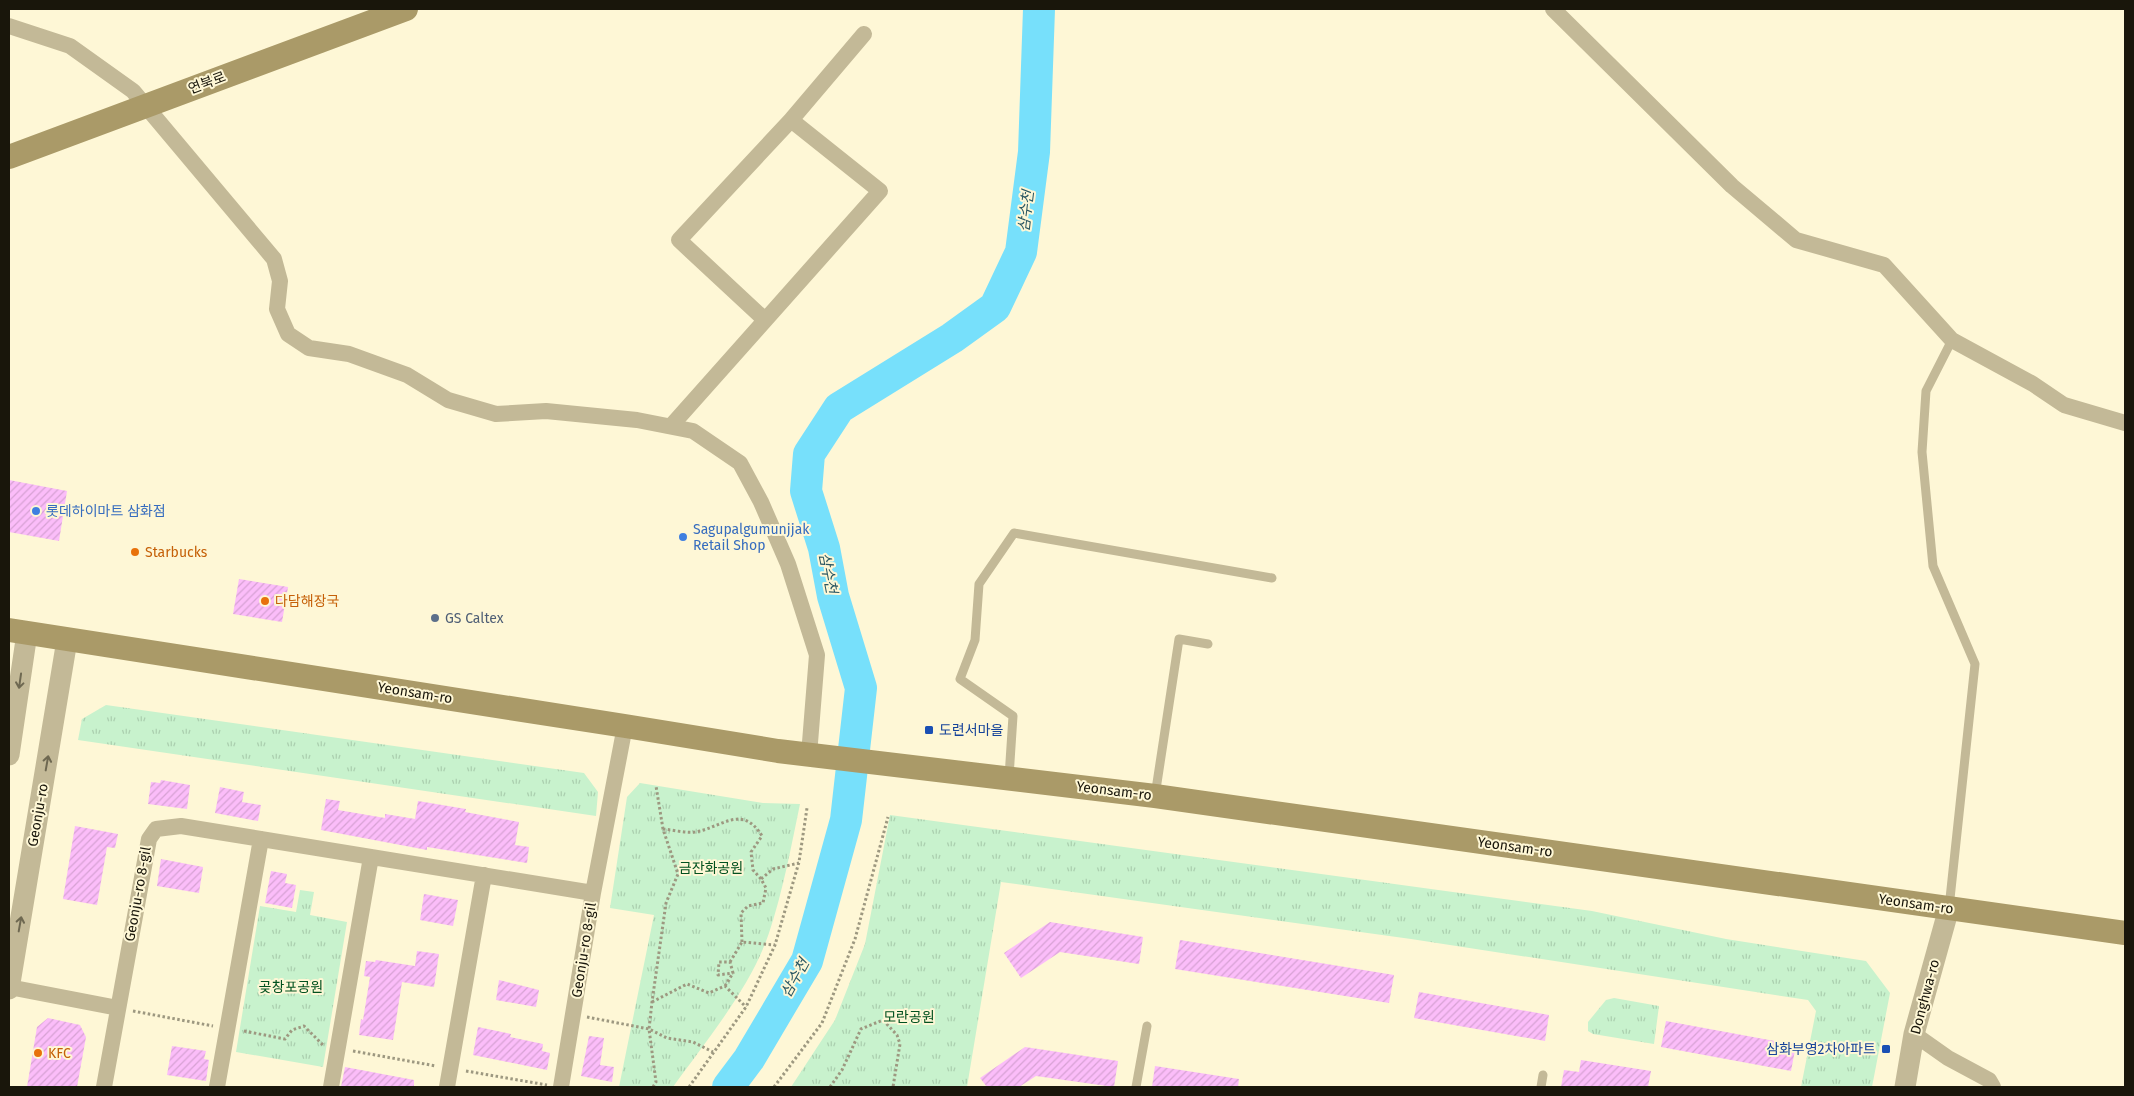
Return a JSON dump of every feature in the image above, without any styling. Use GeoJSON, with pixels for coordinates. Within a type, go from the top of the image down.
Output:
{"type":"FeatureCollection","features":[{"type":"Feature","properties":{"kind":"main road","name":"연북로"},"geometry":{"type":"LineString","coordinates":[[9,157],[406,9]]}},
{"type":"Feature","properties":{"kind":"main road","name":"Yeonsam-ro"},"geometry":{"type":"LineString","coordinates":[[18,632],[815,756],[1155,796],[2125,933]]}},
{"type":"Feature","properties":{"kind":"street"},"geometry":{"type":"LineString","coordinates":[[1553,9],[1732,186],[1796,240],[1884,264],[1952,340],[2033,384],[2064,405],[2125,423]]}},
{"type":"Feature","properties":{"kind":"street"},"geometry":{"type":"LineString","coordinates":[[9,26],[70,46],[133,91],[274,259],[280,281],[277,309],[288,334],[309,348],[349,354],[407,375],[448,400],[496,414],[546,411],[637,420],[692,431],[740,463],[761,502],[788,564],[817,656],[815,756]]}},
{"type":"Feature","properties":{"kind":"street"},"geometry":{"type":"LineString","coordinates":[[765,320],[678,240],[791,120],[864,34]]}},
{"type":"Feature","properties":{"kind":"street"},"geometry":{"type":"LineString","coordinates":[[671,426],[880,191],[791,120]]}},
{"type":"Feature","properties":{"kind":"street"},"geometry":{"type":"LineString","coordinates":[[9,755],[18,632]]}},
{"type":"Feature","properties":{"kind":"street","name":"Geonju-ro"},"geometry":{"type":"LineString","coordinates":[[9,988],[67,640]]}},
{"type":"Feature","properties":{"kind":"street"},"geometry":{"type":"LineString","coordinates":[[594,893],[625,726]]}},
{"type":"Feature","properties":{"kind":"street","name":"Geonju-ro 8-gil"},"geometry":{"type":"LineString","coordinates":[[104,1087],[145,852],[152,832],[161,828],[181,826],[594,893],[561,1087]]}},
{"type":"Feature","properties":{"kind":"street"},"geometry":{"type":"LineString","coordinates":[[217,1087],[261,839]]}},
{"type":"Feature","properties":{"kind":"street"},"geometry":{"type":"LineString","coordinates":[[331,1087],[371,857]]}},
{"type":"Feature","properties":{"kind":"street"},"geometry":{"type":"LineString","coordinates":[[447,1087],[484,875]]}},
{"type":"Feature","properties":{"kind":"street","name":"Donghwa-ro"},"geometry":{"type":"LineString","coordinates":[[1905,1087],[1914,1034],[1949,908]]}},
{"type":"Feature","properties":{"kind":"street"},"geometry":{"type":"LineString","coordinates":[[9,988],[118,1008]]}},
{"type":"Feature","properties":{"kind":"street"},"geometry":{"type":"LineString","coordinates":[[1914,1034],[1948,1058],[1989,1080],[1993,1087]]}},
{"type":"Feature","properties":{"kind":"lane"},"geometry":{"type":"LineString","coordinates":[[1949,908],[1975,664],[1932,566],[1922,452],[1926,391],[1952,340]]}},
{"type":"Feature","properties":{"kind":"lane"},"geometry":{"type":"LineString","coordinates":[[1008,779],[1013,716],[960,679],[975,640],[979,584],[1014,533],[1272,578]]}},
{"type":"Feature","properties":{"kind":"lane"},"geometry":{"type":"LineString","coordinates":[[1155,796],[1179,639],[1208,644]]}},
{"type":"Feature","properties":{"kind":"lane"},"geometry":{"type":"LineString","coordinates":[[1136,1087],[1146,1026]]}},
{"type":"Feature","properties":{"kind":"lane"},"geometry":{"type":"LineString","coordinates":[[1541,1087],[1542,1075]]}},
{"type":"Feature","properties":{"kind":"path"},"geometry":{"type":"LineString","coordinates":[[653,1087],[656,1082],[649,1030],[652,1002],[666,903],[678,874],[663,829],[656,786]]}},
{"type":"Feature","properties":{"kind":"path"},"geometry":{"type":"LineString","coordinates":[[688,1087],[746,1007],[775,945],[799,862],[807,808]]}},
{"type":"Feature","properties":{"kind":"path"},"geometry":{"type":"LineString","coordinates":[[774,1087],[822,1023],[855,939],[888,817]]}},
{"type":"Feature","properties":{"kind":"path"},"geometry":{"type":"LineString","coordinates":[[652,1002],[687,984],[709,992],[725,986],[733,973],[730,962],[742,942],[741,913],[748,906],[763,903],[766,888],[753,870],[751,852],[762,836],[756,827],[746,820],[726,820],[695,832],[663,829]]}},
{"type":"Feature","properties":{"kind":"path"},"geometry":{"type":"LineString","coordinates":[[761,879],[773,869],[799,862]]}},
{"type":"Feature","properties":{"kind":"path"},"geometry":{"type":"LineString","coordinates":[[742,942],[775,945]]}},
{"type":"Feature","properties":{"kind":"path"},"geometry":{"type":"LineString","coordinates":[[730,962],[719,962],[718,974],[733,973]]}},
{"type":"Feature","properties":{"kind":"path"},"geometry":{"type":"LineString","coordinates":[[725,986],[746,1007]]}},
{"type":"Feature","properties":{"kind":"path"},"geometry":{"type":"LineString","coordinates":[[574,1014],[649,1030],[667,1038],[693,1042],[713,1052]]}},
{"type":"Feature","properties":{"kind":"path"},"geometry":{"type":"LineString","coordinates":[[830,1087],[842,1070],[861,1029],[883,1020],[897,1035],[900,1044],[893,1087]]}},
{"type":"Feature","properties":{"kind":"green space"},"geometry":{"type":"Polygon","coordinates":[[[106,705],[584,773],[598,792],[596,816],[78,740],[82,719],[106,705]]]}},
{"type":"Feature","properties":{"kind":"green space","name":"금잔화공원"},"geometry":{"type":"Polygon","coordinates":[[[640,783],[763,803],[800,804],[778,901],[761,953],[727,1013],[673,1087],[619,1087],[654,915],[610,908],[627,797],[640,783]]]}},
{"type":"Feature","properties":{"kind":"green space","name":"모란공원"},"geometry":{"type":"Polygon","coordinates":[[[890,815],[1592,911],[1726,939],[1866,961],[1890,993],[1872,1087],[1801,1087],[1816,1011],[1808,1000],[1411,939],[1001,882],[967,1087],[791,1087],[835,1020],[865,944],[890,815]]]}},
{"type":"Feature","properties":{"kind":"green space","name":"곶창포공원"},"geometry":{"type":"Polygon","coordinates":[[[300,890],[314,892],[310,915],[347,922],[323,1067],[236,1052],[260,906],[296,912],[300,890]]]}},
{"type":"Feature","properties":{"kind":"green space"},"geometry":{"type":"Polygon","coordinates":[[[1614,998],[1659,1006],[1654,1044],[1593,1034],[1588,1031],[1588,1022],[1606,1000],[1614,998]]]}},
{"type":"Feature","properties":{"kind":"building","name":"롯데하이마트 삼화점"},"geometry":{"type":"Polygon","coordinates":[[[9,480],[67,491],[59,541],[9,532],[9,480]]]}},
{"type":"Feature","properties":{"kind":"building"},"geometry":{"type":"Polygon","coordinates":[[[239,579],[288,587],[282,622],[233,614],[239,579]]]}},
{"type":"Feature","properties":{"kind":"building"},"geometry":{"type":"Polygon","coordinates":[[[161,780],[190,785],[187,809],[148,804],[151,782],[160,783],[161,780]]]}},
{"type":"Feature","properties":{"kind":"building"},"geometry":{"type":"Polygon","coordinates":[[[220,787],[244,792],[242,802],[261,805],[258,821],[215,813],[220,787]]]}},
{"type":"Feature","properties":{"kind":"building"},"geometry":{"type":"Polygon","coordinates":[[[326,799],[340,801],[338,810],[385,818],[385,814],[415,819],[418,801],[466,809],[465,812],[519,822],[515,845],[529,847],[527,863],[427,847],[427,850],[321,830],[326,799]]]}},
{"type":"Feature","properties":{"kind":"building"},"geometry":{"type":"Polygon","coordinates":[[[75,826],[118,834],[115,848],[107,847],[97,905],[63,899],[75,826]]]}},
{"type":"Feature","properties":{"kind":"building"},"geometry":{"type":"Polygon","coordinates":[[[161,859],[203,867],[199,893],[157,886],[161,859]]]}},
{"type":"Feature","properties":{"kind":"building"},"geometry":{"type":"Polygon","coordinates":[[[271,871],[287,874],[285,883],[296,885],[292,908],[265,903],[271,871]]]}},
{"type":"Feature","properties":{"kind":"building"},"geometry":{"type":"Polygon","coordinates":[[[424,894],[458,900],[453,926],[420,920],[424,894]]]}},
{"type":"Feature","properties":{"kind":"building"},"geometry":{"type":"Polygon","coordinates":[[[1050,922],[1143,937],[1139,964],[1060,952],[1021,978],[1004,953],[1050,922]]]}},
{"type":"Feature","properties":{"kind":"building"},"geometry":{"type":"Polygon","coordinates":[[[1180,940],[1394,975],[1389,1003],[1175,969],[1180,940]]]}},
{"type":"Feature","properties":{"kind":"building"},"geometry":{"type":"Polygon","coordinates":[[[417,951],[439,954],[434,987],[402,982],[393,1040],[359,1035],[370,977],[364,976],[366,961],[375,962],[376,960],[415,966],[417,951]]]}},
{"type":"Feature","properties":{"kind":"building"},"geometry":{"type":"Polygon","coordinates":[[[499,980],[539,990],[536,1007],[496,1000],[499,980]]]}},
{"type":"Feature","properties":{"kind":"building"},"geometry":{"type":"Polygon","coordinates":[[[1419,992],[1549,1015],[1545,1041],[1414,1018],[1419,992]]]}},
{"type":"Feature","properties":{"kind":"building"},"geometry":{"type":"Polygon","coordinates":[[[48,1018],[80,1025],[86,1037],[77,1087],[27,1087],[37,1027],[48,1018]]]}},
{"type":"Feature","properties":{"kind":"building"},"geometry":{"type":"Polygon","coordinates":[[[1666,1021],[1796,1045],[1791,1071],[1661,1047],[1666,1021]]]}},
{"type":"Feature","properties":{"kind":"building"},"geometry":{"type":"Polygon","coordinates":[[[478,1027],[511,1034],[510,1037],[543,1044],[542,1051],[550,1053],[547,1070],[473,1055],[478,1027]]]}},
{"type":"Feature","properties":{"kind":"building"},"geometry":{"type":"Polygon","coordinates":[[[589,1036],[604,1038],[600,1065],[614,1067],[612,1082],[581,1076],[589,1036]]]}},
{"type":"Feature","properties":{"kind":"building"},"geometry":{"type":"Polygon","coordinates":[[[172,1046],[206,1051],[204,1059],[209,1060],[206,1081],[167,1075],[172,1046]]]}},
{"type":"Feature","properties":{"kind":"building"},"geometry":{"type":"Polygon","coordinates":[[[1025,1047],[1118,1061],[1114,1087],[1036,1076],[1019,1087],[987,1087],[980,1078],[1025,1047]]]}},
{"type":"Feature","properties":{"kind":"building"},"geometry":{"type":"Polygon","coordinates":[[[1581,1060],[1651,1071],[1648,1087],[1561,1087],[1564,1070],[1579,1072],[1581,1060]]]}},
{"type":"Feature","properties":{"kind":"building"},"geometry":{"type":"Polygon","coordinates":[[[1155,1066],[1239,1079],[1238,1087],[1152,1087],[1155,1066]]]}},
{"type":"Feature","properties":{"kind":"building"},"geometry":{"type":"Polygon","coordinates":[[[345,1067],[414,1080],[414,1087],[341,1087],[345,1067]]]}},
{"type":"Feature","properties":{"kind":"waterway","name":"삼수천"},"geometry":{"type":"LineString","coordinates":[[728,1087],[749,1059],[807,961],[846,820],[861,688],[833,596],[824,548],[806,491],[809,454],[839,408],[952,338],[995,307],[1021,252],[1034,152],[1039,9]]}},
{"type":"Feature","properties":{"kind":"place","name":"롯데하이마트 삼화점"},"geometry":{"type":"Point","coordinates":[36,511]}},
{"type":"Feature","properties":{"kind":"place","name":"Sagupalgumunjjak Retail Shop"},"geometry":{"type":"Point","coordinates":[683,537]}},
{"type":"Feature","properties":{"kind":"place","name":"Starbucks"},"geometry":{"type":"Point","coordinates":[135,552]}},
{"type":"Feature","properties":{"kind":"place","name":"다담해장국"},"geometry":{"type":"Point","coordinates":[265,601]}},
{"type":"Feature","properties":{"kind":"place","name":"GS Caltex"},"geometry":{"type":"Point","coordinates":[435,618]}},
{"type":"Feature","properties":{"kind":"place","name":"도련서마을"},"geometry":{"type":"Point","coordinates":[929,730]}},
{"type":"Feature","properties":{"kind":"place","name":"삼화부영2차아파트"},"geometry":{"type":"Point","coordinates":[1886,1049]}},
{"type":"Feature","properties":{"kind":"place","name":"KFC"},"geometry":{"type":"Point","coordinates":[38,1053]}}]}
